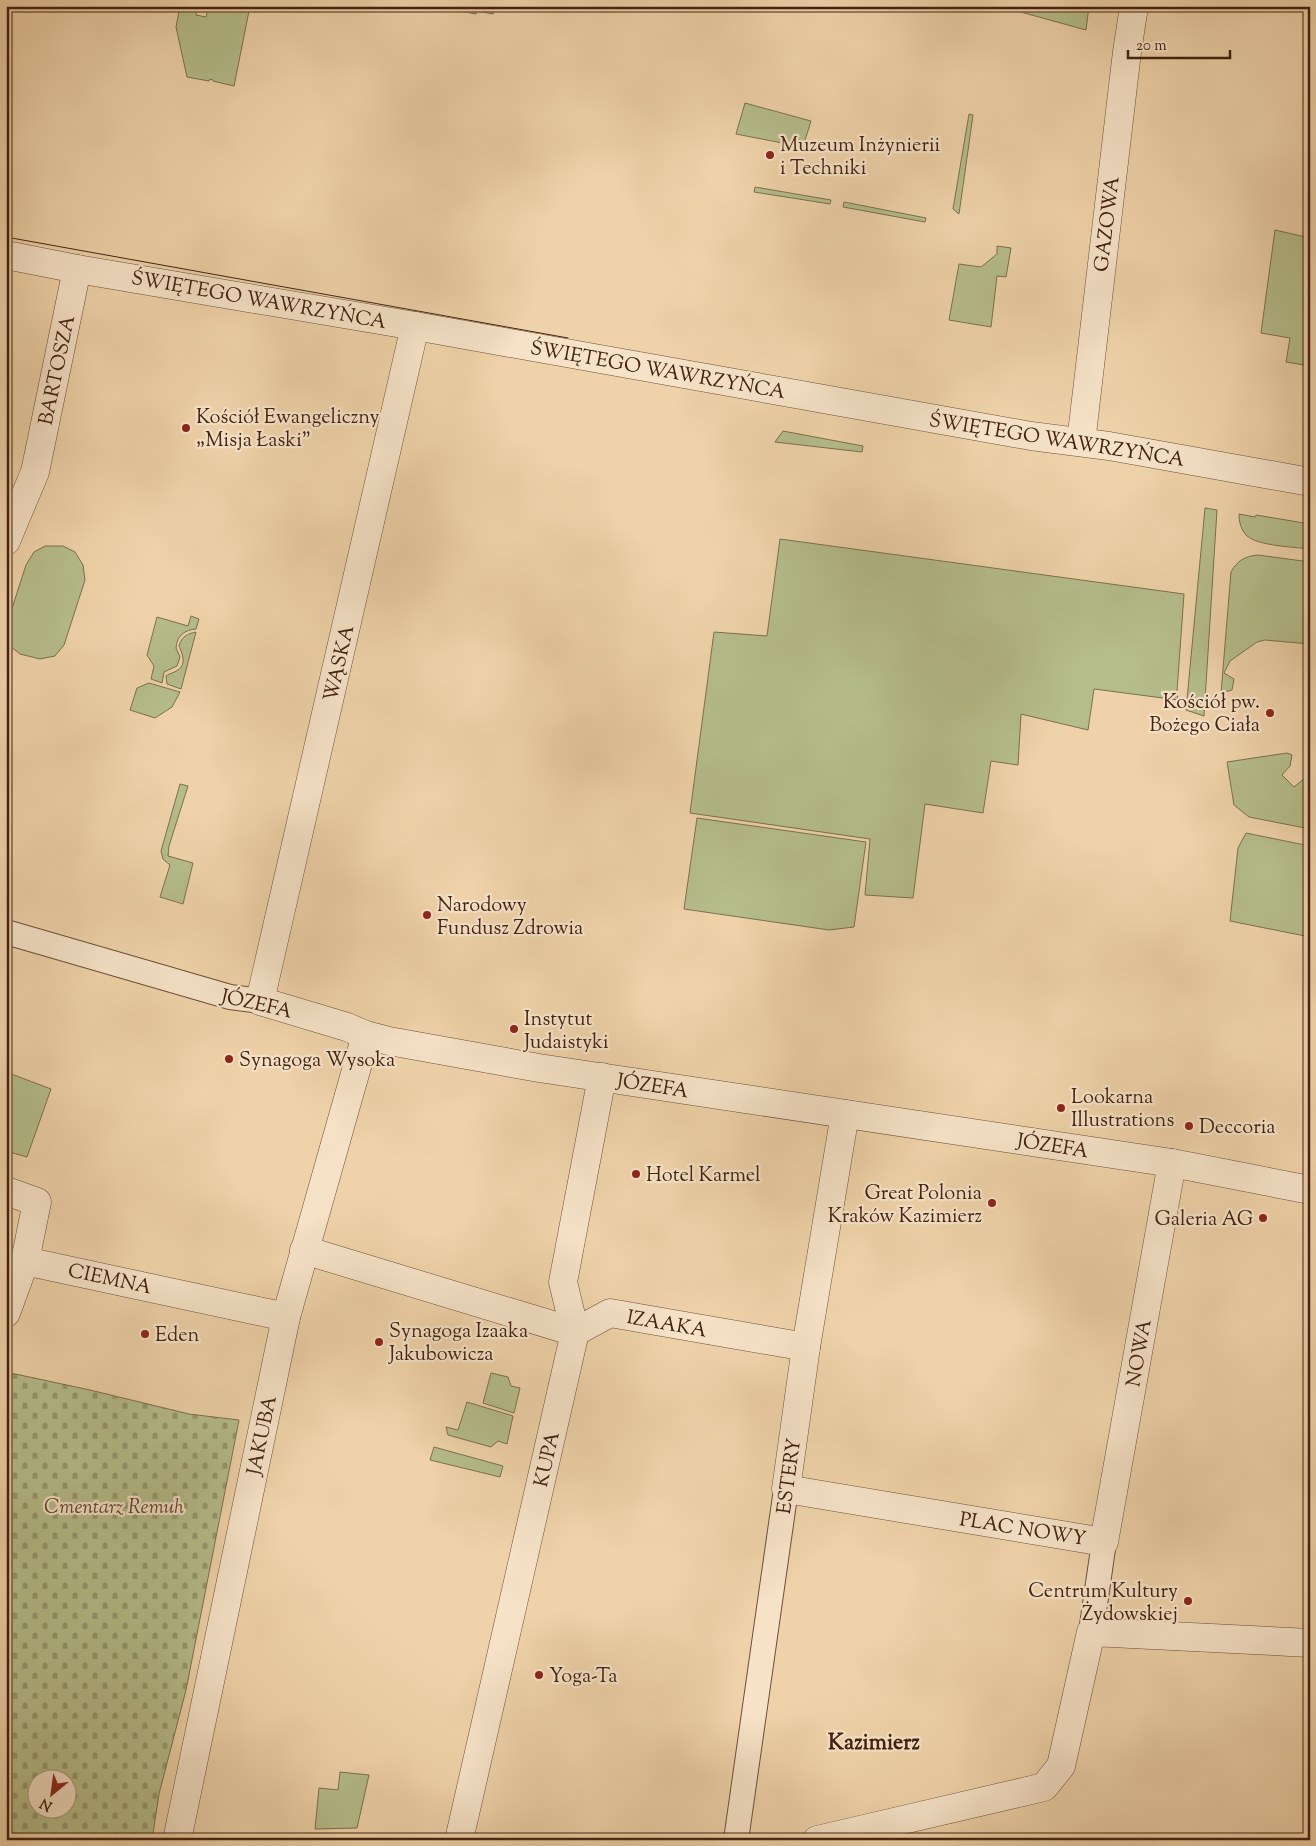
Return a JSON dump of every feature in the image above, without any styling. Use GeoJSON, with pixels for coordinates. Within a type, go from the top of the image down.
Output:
{"type":"FeatureCollection","features":[{"type":"Feature","properties":{"kind":"street","name":"GAZOWA"},"geometry":{"type":"LineString","coordinates":[[1080,442],[1134,6]]}},
{"type":"Feature","properties":{"kind":"street","name":"ŚWIĘTEGO WAWRZYŃCA"},"geometry":{"type":"LineString","coordinates":[[6,255],[1031,436],[1109,446],[1310,482]]}},
{"type":"Feature","properties":{"kind":"street","name":"BARTOSZA"},"geometry":{"type":"LineString","coordinates":[[6,541],[35,472],[77,269]]}},
{"type":"Feature","properties":{"kind":"street","name":"WĄSKA"},"geometry":{"type":"LineString","coordinates":[[260,1001],[415,326]]}},
{"type":"Feature","properties":{"kind":"street","name":"JÓZEFA"},"geometry":{"type":"LineString","coordinates":[[6,932],[230,997],[260,1001],[348,1027],[366,1035],[398,1043],[602,1077],[1172,1163],[1310,1190]]}},
{"type":"Feature","properties":{"kind":"street","name":"JAKUBA"},"geometry":{"type":"LineString","coordinates":[[177,1840],[286,1317],[366,1035]]}},
{"type":"Feature","properties":{"kind":"street","name":"KUPA"},"geometry":{"type":"LineString","coordinates":[[459,1840],[575,1332],[563,1282],[602,1077]]}},
{"type":"Feature","properties":{"kind":"street","name":"ESTERY"},"geometry":{"type":"LineString","coordinates":[[736,1840],[806,1347],[845,1114]]}},
{"type":"Feature","properties":{"kind":"street","name":"NOWA"},"geometry":{"type":"LineString","coordinates":[[1104,1542],[1172,1163]]}},
{"type":"Feature","properties":{"kind":"street"},"geometry":{"type":"LineString","coordinates":[[6,1191],[37,1202],[25,1260],[6,1313]]}},
{"type":"Feature","properties":{"kind":"street"},"geometry":{"type":"LineString","coordinates":[[304,1250],[575,1332]]}},
{"type":"Feature","properties":{"kind":"street","name":"CIEMNA"},"geometry":{"type":"LineString","coordinates":[[25,1260],[286,1317]]}},
{"type":"Feature","properties":{"kind":"street","name":"IZAAKA"},"geometry":{"type":"LineString","coordinates":[[575,1332],[610,1313],[806,1347]]}},
{"type":"Feature","properties":{"kind":"street","name":"PLAC NOWY"},"geometry":{"type":"LineString","coordinates":[[786,1489],[1104,1542],[1091,1632],[1061,1766],[1044,1787],[817,1840]]}},
{"type":"Feature","properties":{"kind":"street"},"geometry":{"type":"LineString","coordinates":[[1091,1632],[1310,1643]]}},
{"type":"Feature","properties":{"kind":"green space"},"geometry":{"type":"Polygon","coordinates":[[[180,6],[197,6],[196,15],[206,17],[209,6],[250,6],[234,86],[210,79],[209,81],[187,77],[176,27],[180,6]]]}},
{"type":"Feature","properties":{"kind":"green space"},"geometry":{"type":"Polygon","coordinates":[[[438,6],[495,6],[493,14],[477,11],[476,14],[460,11],[460,9],[456,8],[456,10],[438,6]]]}},
{"type":"Feature","properties":{"kind":"green space"},"geometry":{"type":"Polygon","coordinates":[[[999,6],[1089,6],[1086,30],[999,6]]]}},
{"type":"Feature","properties":{"kind":"green space"},"geometry":{"type":"Polygon","coordinates":[[[745,103],[811,121],[803,147],[736,134],[745,103]]]}},
{"type":"Feature","properties":{"kind":"green space"},"geometry":{"type":"Polygon","coordinates":[[[969,114],[973,115],[959,214],[953,209],[969,114]]]}},
{"type":"Feature","properties":{"kind":"green space"},"geometry":{"type":"Polygon","coordinates":[[[755,187],[831,200],[830,204],[754,192],[755,187]]]}},
{"type":"Feature","properties":{"kind":"green space"},"geometry":{"type":"Polygon","coordinates":[[[844,202],[926,218],[925,222],[843,207],[844,202]]]}},
{"type":"Feature","properties":{"kind":"green space"},"geometry":{"type":"Polygon","coordinates":[[[1275,230],[1310,238],[1310,366],[1286,362],[1290,338],[1261,333],[1275,230]]]}},
{"type":"Feature","properties":{"kind":"green space"},"geometry":{"type":"Polygon","coordinates":[[[997,246],[1011,248],[1006,277],[997,276],[991,327],[949,320],[959,264],[981,267],[997,254],[997,246]]]}},
{"type":"Feature","properties":{"kind":"green space"},"geometry":{"type":"Polygon","coordinates":[[[783,431],[863,446],[862,452],[775,442],[783,431]]]}},
{"type":"Feature","properties":{"kind":"green space"},"geometry":{"type":"Polygon","coordinates":[[[1205,508],[1217,510],[1204,716],[1186,710],[1205,508]]]}},
{"type":"Feature","properties":{"kind":"green space"},"geometry":{"type":"Polygon","coordinates":[[[1239,514],[1310,524],[1310,549],[1277,546],[1252,539],[1243,531],[1239,514]]]}},
{"type":"Feature","properties":{"kind":"green space"},"geometry":{"type":"Polygon","coordinates":[[[780,539],[1184,594],[1177,691],[1178,700],[1094,689],[1088,730],[1021,714],[1018,765],[991,761],[983,813],[925,804],[913,898],[865,895],[870,839],[690,813],[714,632],[767,636],[780,539]]]}},
{"type":"Feature","properties":{"kind":"green space"},"geometry":{"type":"Polygon","coordinates":[[[45,546],[63,546],[75,552],[83,565],[85,580],[64,645],[55,656],[40,659],[20,654],[10,646],[6,627],[26,565],[34,552],[45,546]]]}},
{"type":"Feature","properties":{"kind":"green space"},"geometry":{"type":"Polygon","coordinates":[[[1258,555],[1310,562],[1310,644],[1265,640],[1257,642],[1230,661],[1224,673],[1234,679],[1232,690],[1221,693],[1231,572],[1242,560],[1258,555]]]}},
{"type":"Feature","properties":{"kind":"green space"},"geometry":{"type":"Polygon","coordinates":[[[191,616],[199,619],[196,629],[185,632],[178,640],[176,648],[180,657],[177,666],[164,672],[162,683],[151,679],[154,666],[147,655],[157,617],[188,626],[191,616]]]}},
{"type":"Feature","properties":{"kind":"green space"},"geometry":{"type":"Polygon","coordinates":[[[196,632],[181,689],[167,684],[166,676],[181,668],[183,658],[179,646],[183,638],[196,632]]]}},
{"type":"Feature","properties":{"kind":"green space"},"geometry":{"type":"Polygon","coordinates":[[[149,683],[180,692],[172,707],[155,718],[130,710],[137,688],[149,683]]]}},
{"type":"Feature","properties":{"kind":"green space"},"geometry":{"type":"Polygon","coordinates":[[[1287,753],[1292,755],[1290,766],[1282,775],[1294,787],[1305,778],[1310,779],[1310,829],[1249,817],[1234,805],[1227,762],[1287,753]]]}},
{"type":"Feature","properties":{"kind":"green space"},"geometry":{"type":"Polygon","coordinates":[[[180,784],[188,786],[169,846],[168,856],[193,863],[183,904],[160,897],[170,865],[163,859],[161,851],[180,784]]]}},
{"type":"Feature","properties":{"kind":"green space"},"geometry":{"type":"Polygon","coordinates":[[[697,818],[866,842],[854,927],[829,930],[684,909],[697,818]]]}},
{"type":"Feature","properties":{"kind":"green space"},"geometry":{"type":"Polygon","coordinates":[[[1246,833],[1310,846],[1310,937],[1230,921],[1238,848],[1246,833]]]}},
{"type":"Feature","properties":{"kind":"green space"},"geometry":{"type":"Polygon","coordinates":[[[6,1072],[51,1089],[27,1157],[6,1151],[10,1138],[6,1136],[6,1072]]]}},
{"type":"Feature","properties":{"kind":"green space","name":"Cmentarz Remuh"},"geometry":{"type":"Polygon","coordinates":[[[6,1372],[189,1414],[239,1420],[186,1690],[159,1794],[152,1840],[6,1840],[6,1372]]]}},
{"type":"Feature","properties":{"kind":"green space"},"geometry":{"type":"Polygon","coordinates":[[[491,1373],[508,1377],[511,1386],[520,1388],[514,1413],[483,1403],[491,1373]]]}},
{"type":"Feature","properties":{"kind":"green space"},"geometry":{"type":"Polygon","coordinates":[[[467,1402],[513,1416],[507,1444],[498,1441],[491,1447],[448,1435],[446,1427],[458,1430],[467,1402]]]}},
{"type":"Feature","properties":{"kind":"green space"},"geometry":{"type":"Polygon","coordinates":[[[434,1447],[503,1466],[500,1477],[430,1460],[434,1447]]]}},
{"type":"Feature","properties":{"kind":"green space"},"geometry":{"type":"Polygon","coordinates":[[[340,1772],[369,1775],[357,1828],[315,1829],[319,1788],[338,1790],[340,1772]]]}},
{"type":"Feature","properties":{"kind":"tram line"},"geometry":{"type":"LineString","coordinates":[[6,237],[568,338]]}},
{"type":"Feature","properties":{"kind":"place","name":"Muzeum Inżynierii i Techniki"},"geometry":{"type":"Point","coordinates":[770,155]}},
{"type":"Feature","properties":{"kind":"place","name":"Kościół Ewangeliczny „Misja Łaski”"},"geometry":{"type":"Point","coordinates":[186,428]}},
{"type":"Feature","properties":{"kind":"place","name":"Kościół pw. Bożego Ciała"},"geometry":{"type":"Point","coordinates":[1270,713]}},
{"type":"Feature","properties":{"kind":"place","name":"Narodowy Fundusz Zdrowia"},"geometry":{"type":"Point","coordinates":[427,915]}},
{"type":"Feature","properties":{"kind":"place","name":"Instytut Judaistyki"},"geometry":{"type":"Point","coordinates":[514,1029]}},
{"type":"Feature","properties":{"kind":"place","name":"Synagoga Wysoka"},"geometry":{"type":"Point","coordinates":[229,1059]}},
{"type":"Feature","properties":{"kind":"place","name":"Lookarna Illustrations"},"geometry":{"type":"Point","coordinates":[1061,1108]}},
{"type":"Feature","properties":{"kind":"place","name":"Deccoria"},"geometry":{"type":"Point","coordinates":[1189,1126]}},
{"type":"Feature","properties":{"kind":"place","name":"Hotel Karmel"},"geometry":{"type":"Point","coordinates":[636,1174]}},
{"type":"Feature","properties":{"kind":"place","name":"Great Polonia Kraków Kazimierz"},"geometry":{"type":"Point","coordinates":[992,1203]}},
{"type":"Feature","properties":{"kind":"place","name":"Galeria AG"},"geometry":{"type":"Point","coordinates":[1263,1218]}},
{"type":"Feature","properties":{"kind":"place","name":"Eden"},"geometry":{"type":"Point","coordinates":[145,1334]}},
{"type":"Feature","properties":{"kind":"place","name":"Synagoga Izaaka Jakubowicza"},"geometry":{"type":"Point","coordinates":[379,1342]}},
{"type":"Feature","properties":{"kind":"place","name":"Centrum Kultury Żydowskiej"},"geometry":{"type":"Point","coordinates":[1188,1601]}},
{"type":"Feature","properties":{"kind":"place","name":"Yoga-Ta"},"geometry":{"type":"Point","coordinates":[539,1675]}},
{"type":"Feature","properties":{"kind":"district","name":"Kazimierz"},"geometry":{"type":"Point","coordinates":[874,1741]}}]}
